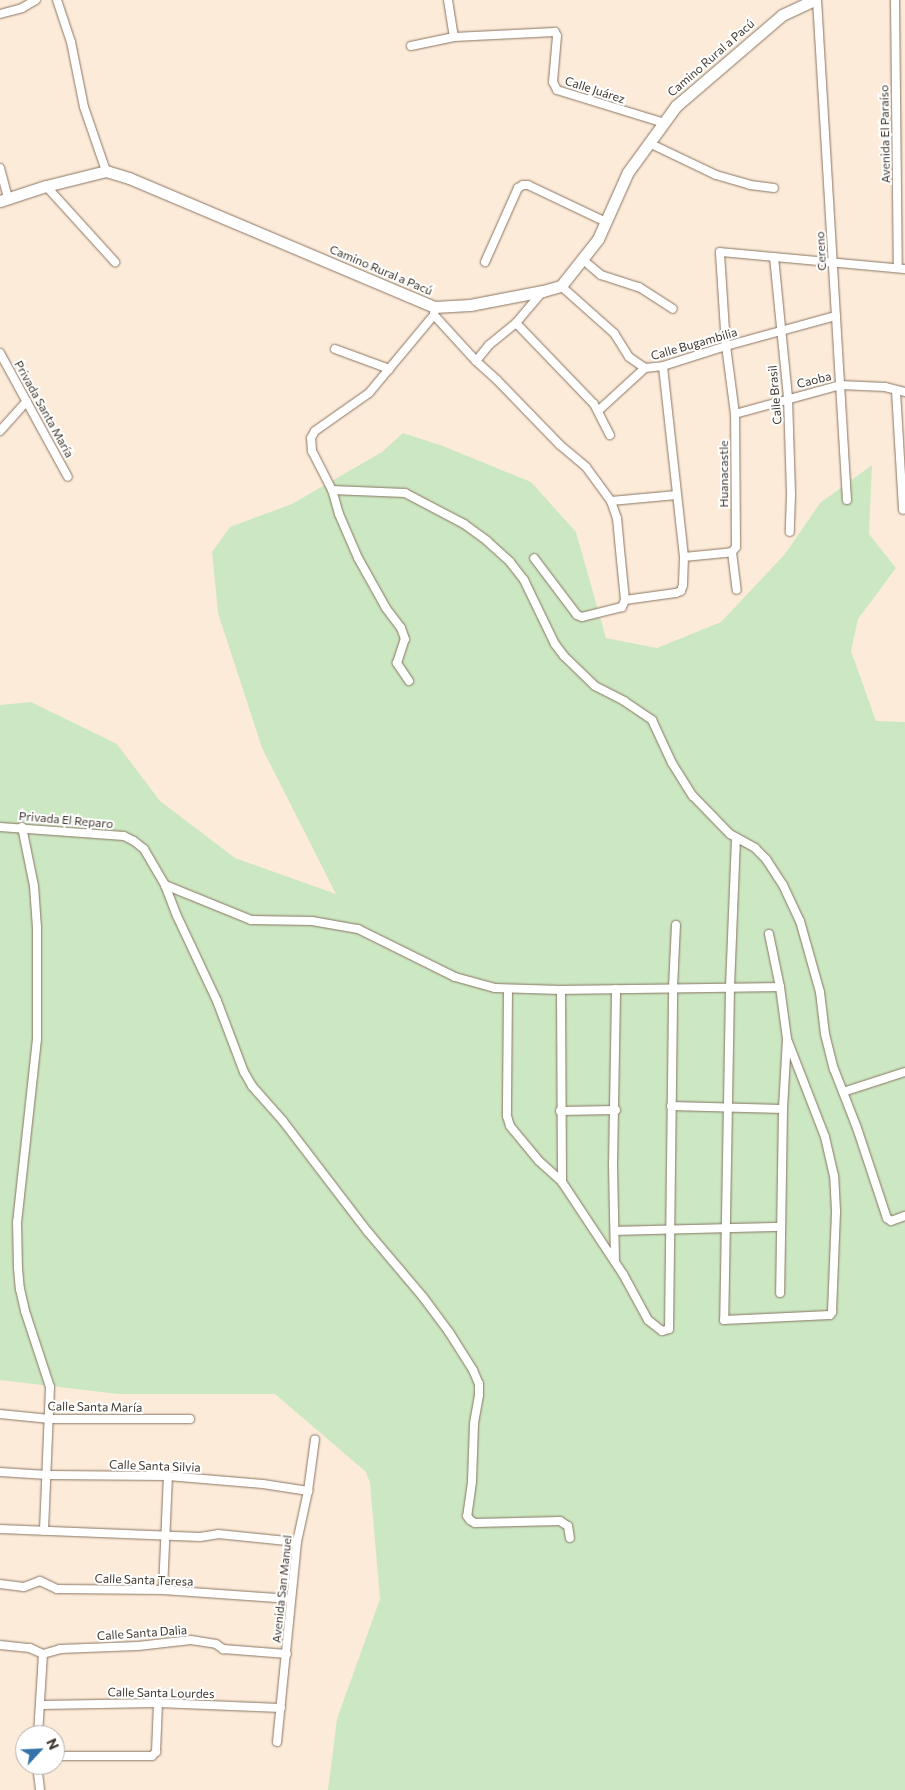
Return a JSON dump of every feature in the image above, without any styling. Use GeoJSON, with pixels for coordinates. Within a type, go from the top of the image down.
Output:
{"type":"FeatureCollection","features":[{"type":"Feature","properties":{"kind":"street"},"geometry":{"type":"LineString","coordinates":[[0,14],[22,8],[36,0]]}},
{"type":"Feature","properties":{"kind":"street"},"geometry":{"type":"LineString","coordinates":[[57,0],[71,42],[84,107],[106,172]]}},
{"type":"Feature","properties":{"kind":"street"},"geometry":{"type":"LineString","coordinates":[[411,46],[454,37],[448,0]]}},
{"type":"Feature","properties":{"kind":"street","name":"Camino Rural a Pacú"},"geometry":{"type":"LineString","coordinates":[[4,199],[46,186],[106,172],[129,178],[434,311],[543,291],[561,286],[598,239],[628,172],[676,106],[782,15],[814,0]]}},
{"type":"Feature","properties":{"kind":"street","name":"Cereno"},"geometry":{"type":"LineString","coordinates":[[818,0],[832,261],[848,500]]}},
{"type":"Feature","properties":{"kind":"street","name":"Avenida El Paraíso"},"geometry":{"type":"LineString","coordinates":[[895,0],[901,269]]}},
{"type":"Feature","properties":{"kind":"street","name":"Calle Juárez"},"geometry":{"type":"LineString","coordinates":[[454,37],[555,32],[557,36],[553,82],[557,90],[664,123]]}},
{"type":"Feature","properties":{"kind":"street"},"geometry":{"type":"LineString","coordinates":[[649,143],[716,175],[750,185],[774,188]]}},
{"type":"Feature","properties":{"kind":"street"},"geometry":{"type":"LineString","coordinates":[[0,168],[4,199]]}},
{"type":"Feature","properties":{"kind":"street"},"geometry":{"type":"LineString","coordinates":[[485,262],[518,188],[523,185],[528,185],[606,222]]}},
{"type":"Feature","properties":{"kind":"street"},"geometry":{"type":"LineString","coordinates":[[46,186],[115,262]]}},
{"type":"Feature","properties":{"kind":"street","name":"Huanacastle"},"geometry":{"type":"LineString","coordinates":[[737,590],[732,552],[736,547],[735,414],[726,346],[720,252],[774,257]]}},
{"type":"Feature","properties":{"kind":"street"},"geometry":{"type":"LineString","coordinates":[[774,257],[901,269]]}},
{"type":"Feature","properties":{"kind":"street","name":"Calle Brasil"},"geometry":{"type":"LineString","coordinates":[[774,257],[788,398],[791,495],[790,532]]}},
{"type":"Feature","properties":{"kind":"street"},"geometry":{"type":"LineString","coordinates":[[582,259],[601,275],[639,287],[673,309]]}},
{"type":"Feature","properties":{"kind":"street","name":"Calle Bugambilia"},"geometry":{"type":"LineString","coordinates":[[561,286],[614,333],[629,357],[645,368],[663,366],[726,346],[836,316]]}},
{"type":"Feature","properties":{"kind":"street"},"geometry":{"type":"LineString","coordinates":[[476,362],[489,345],[516,323],[543,291]]}},
{"type":"Feature","properties":{"kind":"street"},"geometry":{"type":"LineString","coordinates":[[409,681],[397,663],[405,639],[401,628],[386,608],[358,558],[339,514],[332,490],[312,451],[312,436],[363,398],[389,369],[434,311],[476,362],[497,380],[560,445],[586,467],[611,501],[617,518],[625,600],[618,610],[582,617],[577,615],[534,558]]}},
{"type":"Feature","properties":{"kind":"street"},"geometry":{"type":"LineString","coordinates":[[516,323],[598,410],[610,435]]}},
{"type":"Feature","properties":{"kind":"street"},"geometry":{"type":"LineString","coordinates":[[334,349],[389,369]]}},
{"type":"Feature","properties":{"kind":"street","name":"Privada Santa María"},"geometry":{"type":"LineString","coordinates":[[0,353],[68,477]]}},
{"type":"Feature","properties":{"kind":"street"},"geometry":{"type":"LineString","coordinates":[[625,600],[681,590],[683,585],[684,557],[663,366]]}},
{"type":"Feature","properties":{"kind":"street"},"geometry":{"type":"LineString","coordinates":[[598,410],[645,368]]}},
{"type":"Feature","properties":{"kind":"street","name":"Caoba"},"geometry":{"type":"LineString","coordinates":[[735,414],[840,385],[886,387],[905,392]]}},
{"type":"Feature","properties":{"kind":"street"},"geometry":{"type":"LineString","coordinates":[[896,391],[903,510]]}},
{"type":"Feature","properties":{"kind":"street"},"geometry":{"type":"LineString","coordinates":[[0,431],[27,401]]}},
{"type":"Feature","properties":{"kind":"street"},"geometry":{"type":"LineString","coordinates":[[332,490],[405,493],[464,524],[510,562],[527,584],[555,644],[564,656],[595,686],[624,701],[652,720],[684,783],[702,806],[736,838],[755,848],[766,859],[796,910],[817,977],[825,1034],[843,1092],[858,1128],[886,1218],[891,1220],[905,1216]]}},
{"type":"Feature","properties":{"kind":"street"},"geometry":{"type":"LineString","coordinates":[[611,501],[677,495]]}},
{"type":"Feature","properties":{"kind":"street"},"geometry":{"type":"LineString","coordinates":[[684,557],[732,552]]}},
{"type":"Feature","properties":{"kind":"street","name":"Privada El Reparo"},"geometry":{"type":"LineString","coordinates":[[0,826],[124,836],[144,849],[165,885],[177,916],[217,1000],[244,1072],[252,1086],[284,1121],[368,1232],[423,1297],[449,1332],[473,1370],[479,1384],[479,1395],[474,1424],[472,1482],[467,1516],[476,1523],[560,1520],[568,1526],[570,1538]]}},
{"type":"Feature","properties":{"kind":"street"},"geometry":{"type":"LineString","coordinates":[[22,828],[34,886],[36,911],[36,1040],[17,1222],[18,1268],[25,1311],[50,1388],[44,1531]]}},
{"type":"Feature","properties":{"kind":"street"},"geometry":{"type":"LineString","coordinates":[[736,838],[730,988],[724,1229],[724,1320],[830,1315],[832,1312],[836,1211],[834,1176],[824,1137],[787,1038]]}},
{"type":"Feature","properties":{"kind":"street"},"geometry":{"type":"LineString","coordinates":[[165,885],[251,920],[312,921],[358,930],[455,977],[482,985],[508,989],[561,990],[780,987]]}},
{"type":"Feature","properties":{"kind":"street"},"geometry":{"type":"LineString","coordinates":[[508,989],[510,1126],[539,1161],[562,1182],[614,1261],[648,1320],[662,1331],[669,1329],[672,988],[676,924]]}},
{"type":"Feature","properties":{"kind":"street"},"geometry":{"type":"LineString","coordinates":[[769,934],[780,987],[787,1038],[783,1109],[780,1293]]}},
{"type":"Feature","properties":{"kind":"street"},"geometry":{"type":"LineString","coordinates":[[614,1261],[613,1165],[616,1110],[616,989]]}},
{"type":"Feature","properties":{"kind":"street"},"geometry":{"type":"LineString","coordinates":[[561,990],[560,1111],[562,1182]]}},
{"type":"Feature","properties":{"kind":"street"},"geometry":{"type":"LineString","coordinates":[[843,1092],[905,1072]]}},
{"type":"Feature","properties":{"kind":"street"},"geometry":{"type":"LineString","coordinates":[[671,1106],[783,1109]]}},
{"type":"Feature","properties":{"kind":"street"},"geometry":{"type":"LineString","coordinates":[[560,1111],[616,1110]]}},
{"type":"Feature","properties":{"kind":"street"},"geometry":{"type":"LineString","coordinates":[[615,1231],[780,1227]]}},
{"type":"Feature","properties":{"kind":"street","name":"Calle Santa María"},"geometry":{"type":"LineString","coordinates":[[0,1414],[50,1419],[190,1419]]}},
{"type":"Feature","properties":{"kind":"street","name":"Avenida San Manuel"},"geometry":{"type":"LineString","coordinates":[[277,1742],[297,1542],[308,1491],[315,1439]]}},
{"type":"Feature","properties":{"kind":"street","name":"Calle Santa Silvia"},"geometry":{"type":"LineString","coordinates":[[0,1472],[47,1475],[168,1476],[263,1484],[308,1491]]}},
{"type":"Feature","properties":{"kind":"street"},"geometry":{"type":"LineString","coordinates":[[164,1590],[168,1476]]}},
{"type":"Feature","properties":{"kind":"street"},"geometry":{"type":"LineString","coordinates":[[0,1529],[166,1534],[200,1537],[218,1534],[297,1542]]}},
{"type":"Feature","properties":{"kind":"street","name":"Calle Santa Teresa"},"geometry":{"type":"LineString","coordinates":[[0,1584],[24,1587],[40,1581],[57,1589],[164,1590],[291,1599]]}},
{"type":"Feature","properties":{"kind":"street","name":"Calle Santa Dalia"},"geometry":{"type":"LineString","coordinates":[[43,1654],[60,1648],[138,1646],[191,1640],[216,1644],[223,1649],[287,1654]]}},
{"type":"Feature","properties":{"kind":"street"},"geometry":{"type":"LineString","coordinates":[[0,1645],[30,1648],[43,1654],[39,1725]]}},
{"type":"Feature","properties":{"kind":"street"},"geometry":{"type":"LineString","coordinates":[[65,1756],[152,1756],[156,1752],[158,1703]]}},
{"type":"Feature","properties":{"kind":"street","name":"Calle Santa Lourdes"},"geometry":{"type":"LineString","coordinates":[[41,1705],[158,1703],[281,1708]]}},
{"type":"Feature","properties":{"kind":"street"},"geometry":{"type":"LineString","coordinates":[[39,1775],[40,1790]]}},
{"type":"Feature","properties":{"kind":"green space"},"geometry":{"type":"Polygon","coordinates":[[[403,433],[443,446],[531,482],[576,532],[606,638],[657,648],[721,622],[785,554],[820,503],[872,465],[869,534],[896,568],[858,619],[851,651],[876,721],[905,722],[905,1790],[328,1790],[337,1719],[380,1599],[370,1483],[366,1472],[275,1394],[118,1394],[0,1380],[0,705],[31,702],[117,744],[160,801],[235,858],[336,894],[262,748],[218,613],[212,552],[230,527],[292,504],[382,452],[403,433]]]}}]}
